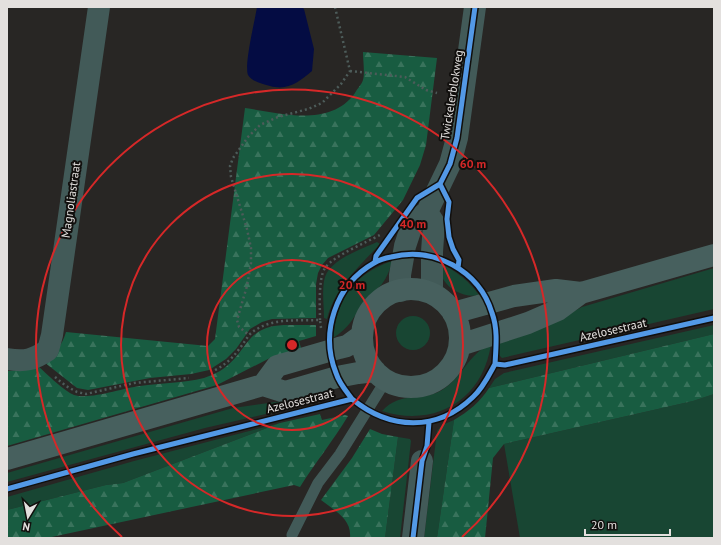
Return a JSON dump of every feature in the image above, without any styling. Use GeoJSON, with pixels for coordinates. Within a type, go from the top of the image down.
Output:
{"type":"FeatureCollection","features":[{"type":"Feature","properties":{"kind":"street","name":"Magnoliastraat"},"geometry":{"type":"LineString","coordinates":[[35,359],[48,350],[52,335],[99,7]]}},
{"type":"Feature","properties":{"kind":"street","name":"Twickelerblokweg"},"geometry":{"type":"LineString","coordinates":[[400,291],[400,275],[405,246],[413,222],[427,212],[450,164],[457,138],[475,7]]}},
{"type":"Feature","properties":{"kind":"street"},"geometry":{"type":"LineString","coordinates":[[427,212],[434,223],[432,293]]}},
{"type":"Feature","properties":{"kind":"street"},"geometry":{"type":"LineString","coordinates":[[460,345],[528,323],[558,310],[581,293],[714,255]]}},
{"type":"Feature","properties":{"kind":"street"},"geometry":{"type":"LineString","coordinates":[[405,289],[418,289],[432,293],[442,299],[453,312],[458,321],[461,335],[460,345],[454,362],[446,374],[434,382],[420,387],[406,387],[391,383],[369,364],[364,350],[362,336],[365,321],[372,308],[381,299],[392,292],[405,289]]}},
{"type":"Feature","properties":{"kind":"street"},"geometry":{"type":"LineString","coordinates":[[453,312],[514,296],[556,290],[581,293]]}},
{"type":"Feature","properties":{"kind":"street","name":"Azelosestraat"},"geometry":{"type":"LineString","coordinates":[[263,385],[277,366],[347,346],[362,336]]}},
{"type":"Feature","properties":{"kind":"street"},"geometry":{"type":"LineString","coordinates":[[7,360],[17,361],[35,359]]}},
{"type":"Feature","properties":{"kind":"street","name":"Azelosestraat"},"geometry":{"type":"LineString","coordinates":[[7,459],[263,385],[285,392],[337,377],[358,373],[381,375]]}},
{"type":"Feature","properties":{"kind":"street"},"geometry":{"type":"LineString","coordinates":[[413,538],[422,461]]}},
{"type":"Feature","properties":{"kind":"lane"},"geometry":{"type":"LineString","coordinates":[[292,535],[318,483],[340,454],[381,375]]}},
{"type":"Feature","properties":{"kind":"path"},"geometry":{"type":"LineString","coordinates":[[249,335],[239,327],[237,320],[247,286],[251,263],[251,248],[248,229],[231,177],[230,166],[233,158],[248,136],[260,125],[278,117],[308,109],[322,103],[341,84],[350,71],[335,7]]}},
{"type":"Feature","properties":{"kind":"path"},"geometry":{"type":"LineString","coordinates":[[350,71],[405,77],[426,90],[436,93],[436,99]]}},
{"type":"Feature","properties":{"kind":"path"},"geometry":{"type":"LineString","coordinates":[[321,332],[321,283],[325,269],[336,258],[383,234]]}},
{"type":"Feature","properties":{"kind":"path"},"geometry":{"type":"LineString","coordinates":[[210,373],[223,366],[235,356],[254,330],[269,323],[281,321],[320,320]]}},
{"type":"Feature","properties":{"kind":"path"},"geometry":{"type":"LineString","coordinates":[[35,359],[66,386],[77,392],[86,394],[134,383],[192,377]]}},
{"type":"Feature","properties":{"kind":"green space"},"geometry":{"type":"Polygon","coordinates":[[[363,52],[437,58],[426,145],[420,165],[403,200],[374,235],[328,258],[322,265],[318,273],[316,284],[316,318],[272,319],[262,322],[250,329],[236,349],[226,359],[209,370],[191,374],[150,378],[88,390],[77,388],[44,362],[48,360],[58,349],[66,332],[208,346],[215,339],[245,108],[304,116],[332,111],[345,104],[362,83],[364,74],[363,52]]]}},
{"type":"Feature","properties":{"kind":"green space"},"geometry":{"type":"Polygon","coordinates":[[[377,242],[380,244],[356,269],[342,287],[327,319],[324,318],[323,290],[326,274],[331,267],[345,257],[377,242]]]}},
{"type":"Feature","properties":{"kind":"green space"},"geometry":{"type":"Polygon","coordinates":[[[392,261],[382,284],[366,300],[347,326],[333,338],[339,311],[343,300],[350,290],[367,273],[392,261]]]}},
{"type":"Feature","properties":{"kind":"green space"},"geometry":{"type":"Polygon","coordinates":[[[440,263],[462,277],[479,295],[474,296],[459,293],[450,287],[443,279],[440,263]]]}},
{"type":"Feature","properties":{"kind":"green space"},"geometry":{"type":"Polygon","coordinates":[[[714,268],[714,309],[502,358],[498,354],[500,342],[547,325],[582,307],[714,268]]]}},
{"type":"Feature","properties":{"kind":"green space"},"geometry":{"type":"Polygon","coordinates":[[[413,316],[419,317],[425,321],[429,327],[429,339],[425,345],[419,349],[413,350],[407,349],[401,345],[397,339],[396,333],[397,327],[401,321],[407,317],[413,316]]]}},
{"type":"Feature","properties":{"kind":"green space"},"geometry":{"type":"Polygon","coordinates":[[[284,325],[316,325],[316,336],[299,341],[301,348],[268,359],[217,385],[7,446],[7,371],[26,370],[39,367],[66,390],[74,395],[81,396],[97,395],[140,386],[196,380],[220,371],[229,364],[253,336],[261,330],[284,325]]]}},
{"type":"Feature","properties":{"kind":"green space"},"geometry":{"type":"Polygon","coordinates":[[[714,325],[714,334],[489,388],[495,379],[504,373],[714,325]]]}},
{"type":"Feature","properties":{"kind":"green space"},"geometry":{"type":"Polygon","coordinates":[[[714,334],[714,394],[693,401],[504,444],[493,458],[485,538],[437,538],[454,420],[474,406],[489,388],[714,334]]]}},
{"type":"Feature","properties":{"kind":"green space"},"geometry":{"type":"Polygon","coordinates":[[[491,344],[486,364],[478,380],[467,394],[453,405],[438,412],[420,416],[402,415],[382,411],[397,401],[426,396],[442,390],[455,379],[477,353],[491,344]]]}},
{"type":"Feature","properties":{"kind":"green space"},"geometry":{"type":"Polygon","coordinates":[[[315,393],[317,402],[205,428],[7,482],[7,473],[233,408],[290,400],[315,393]]]}},
{"type":"Feature","properties":{"kind":"green space"},"geometry":{"type":"Polygon","coordinates":[[[714,394],[714,538],[520,538],[504,444],[693,401],[714,394]]]}},
{"type":"Feature","properties":{"kind":"green space"},"geometry":{"type":"Polygon","coordinates":[[[320,414],[322,420],[345,415],[348,416],[300,487],[294,485],[47,538],[7,538],[7,510],[106,485],[123,483],[280,423],[320,414]]]}},
{"type":"Feature","properties":{"kind":"green space"},"geometry":{"type":"Polygon","coordinates":[[[454,420],[437,538],[424,538],[437,431],[442,425],[454,420]]]}},
{"type":"Feature","properties":{"kind":"green space"},"geometry":{"type":"Polygon","coordinates":[[[280,423],[123,483],[106,485],[7,510],[7,497],[134,461],[280,423]]]}},
{"type":"Feature","properties":{"kind":"green space"},"geometry":{"type":"Polygon","coordinates":[[[370,429],[382,434],[398,437],[385,538],[350,538],[350,531],[342,516],[321,500],[352,458],[370,429]]]}},
{"type":"Feature","properties":{"kind":"green space"},"geometry":{"type":"Polygon","coordinates":[[[398,437],[410,439],[411,441],[400,538],[385,538],[398,437]]]}},
{"type":"Feature","properties":{"kind":"shaded area"},"geometry":{"type":"Polygon","coordinates":[[[257,7],[302,7],[304,9],[314,49],[312,71],[293,84],[282,87],[270,86],[255,81],[248,75],[247,62],[257,7]]]}},
{"type":"Feature","properties":{"kind":"cycle path"},"geometry":{"type":"LineString","coordinates":[[440,184],[450,164],[457,138],[475,7]]}},
{"type":"Feature","properties":{"kind":"cycle path"},"geometry":{"type":"LineString","coordinates":[[440,184],[449,202],[447,219],[449,237],[459,260],[458,268]]}},
{"type":"Feature","properties":{"kind":"cycle path"},"geometry":{"type":"LineString","coordinates":[[375,262],[376,256],[417,198],[440,184]]}},
{"type":"Feature","properties":{"kind":"cycle path"},"geometry":{"type":"LineString","coordinates":[[352,399],[339,380],[331,358],[331,326],[334,311],[349,284],[361,272],[376,262],[387,258],[407,254],[423,255],[438,259],[465,273],[477,285],[486,298],[494,319],[496,332],[495,364]]}},
{"type":"Feature","properties":{"kind":"cycle path"},"geometry":{"type":"LineString","coordinates":[[7,489],[133,454],[352,399],[382,417],[413,423],[429,421],[444,416],[459,408],[473,397],[483,386],[495,364],[505,365],[714,318]]}},
{"type":"Feature","properties":{"kind":"cycle path"},"geometry":{"type":"LineString","coordinates":[[413,538],[422,461],[427,446],[429,422]]}}]}
